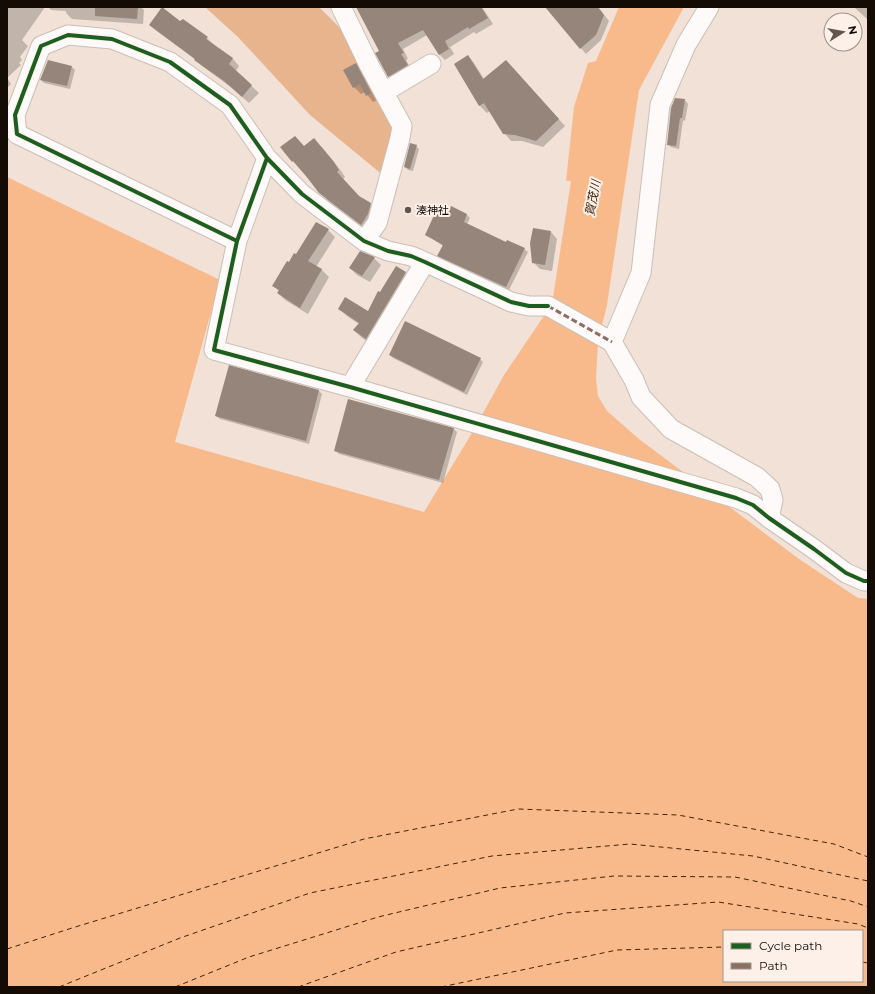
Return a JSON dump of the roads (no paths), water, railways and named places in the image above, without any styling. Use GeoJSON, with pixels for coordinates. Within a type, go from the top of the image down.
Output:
{"type":"FeatureCollection","features":[{"type":"Feature","properties":{"kind":"street"},"geometry":{"type":"LineString","coordinates":[[342,7],[369,65],[402,126],[377,223],[364,241]]}},
{"type":"Feature","properties":{"kind":"street"},"geometry":{"type":"LineString","coordinates":[[606,340],[641,273],[660,105],[686,44],[709,7]]}},
{"type":"Feature","properties":{"kind":"street"},"geometry":{"type":"LineString","coordinates":[[237,241],[17,134],[11,112],[41,46],[68,35],[112,38],[170,62],[230,104],[267,158],[302,194],[364,241],[388,252],[410,256],[425,262],[511,302],[529,306],[548,306],[606,340],[634,380],[641,397],[671,429],[758,477],[770,489],[773,500],[769,518]]}},
{"type":"Feature","properties":{"kind":"street"},"geometry":{"type":"LineString","coordinates":[[384,92],[431,64]]}},
{"type":"Feature","properties":{"kind":"street"},"geometry":{"type":"LineString","coordinates":[[267,158],[237,241],[214,350],[350,387],[727,495],[753,505],[846,573],[868,582]]}},
{"type":"Feature","properties":{"kind":"street"},"geometry":{"type":"LineString","coordinates":[[350,387],[425,262]]}},
{"type":"Feature","properties":{"kind":"water","name":"賀茂川"},"geometry":{"type":"Polygon","coordinates":[[[619,7],[684,7],[639,90],[607,305],[598,341],[596,379],[598,396],[607,411],[639,439],[799,559],[858,598],[868,599],[868,987],[7,987],[7,177],[220,280],[175,442],[424,512],[472,433],[504,375],[552,304],[571,181],[566,181],[574,107],[588,63],[596,61],[619,7]]]}},
{"type":"Feature","properties":{"kind":"place","name":"湊神社"},"geometry":{"type":"Point","coordinates":[408,210]}}]}
